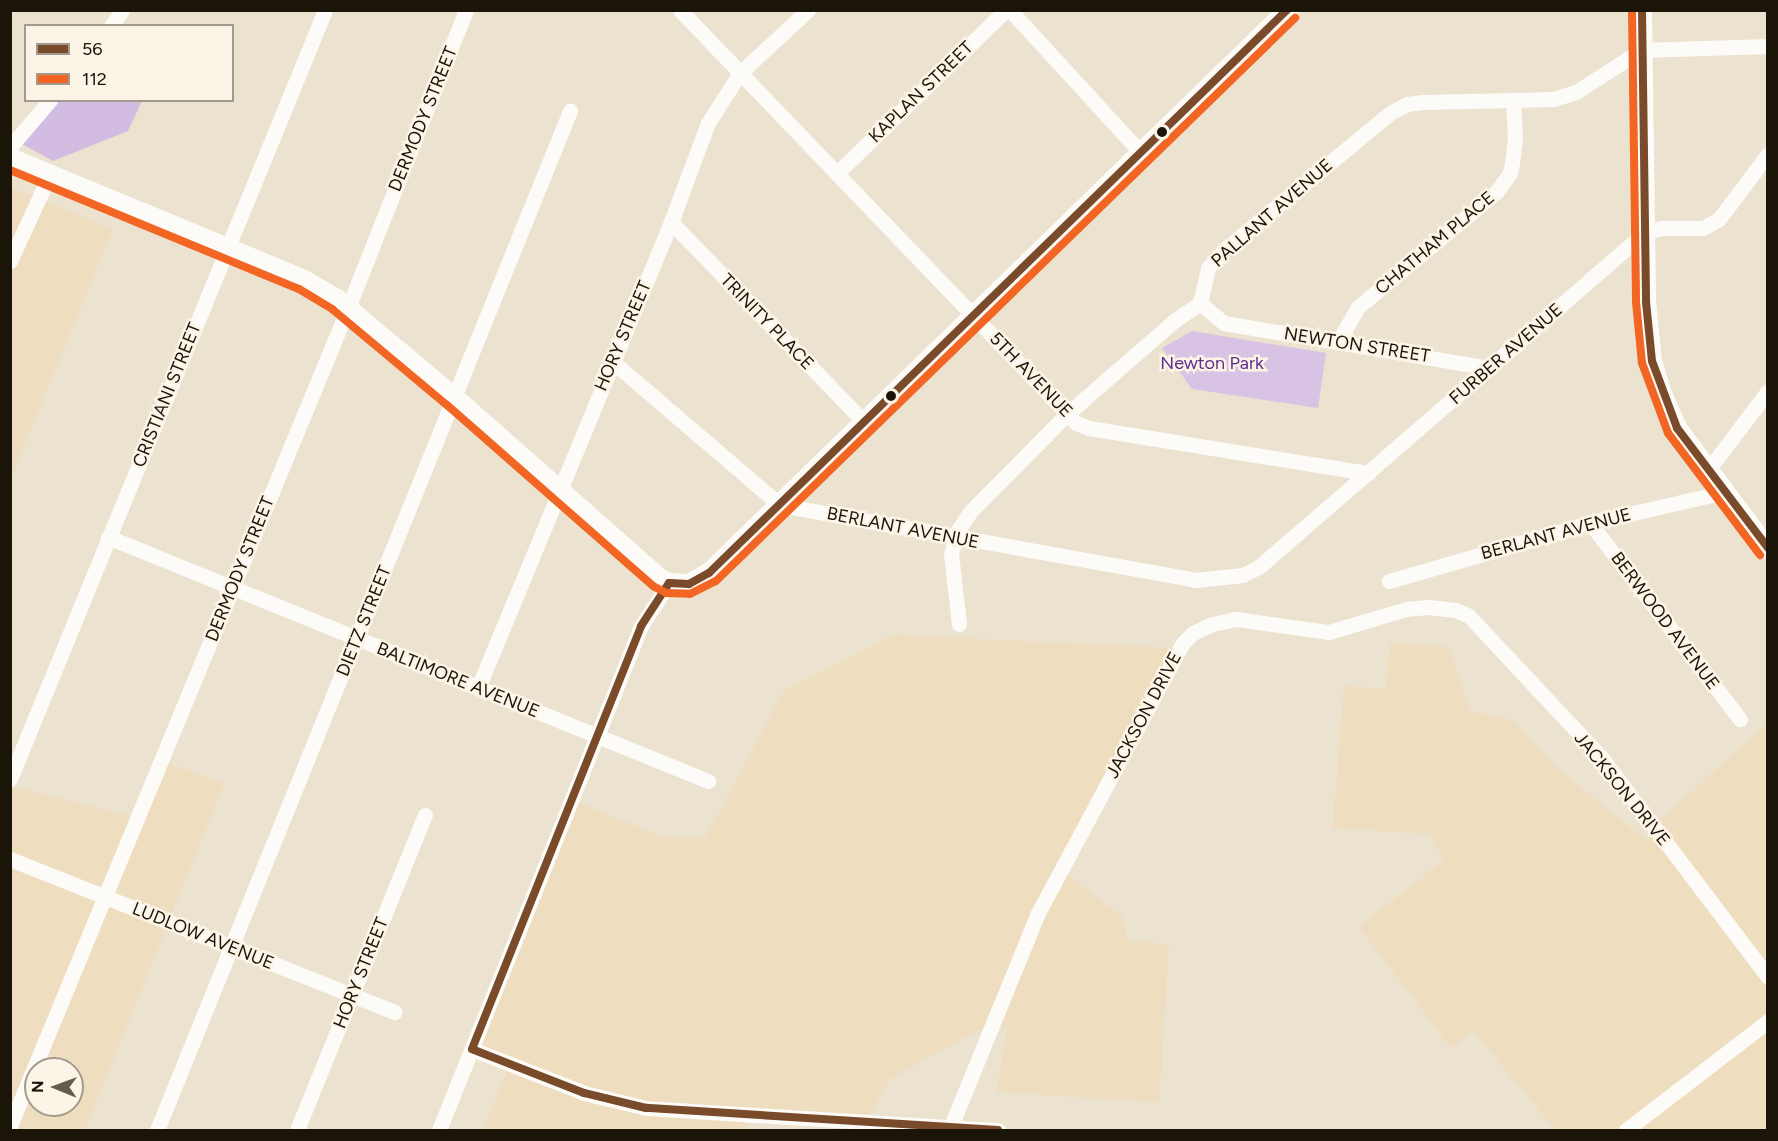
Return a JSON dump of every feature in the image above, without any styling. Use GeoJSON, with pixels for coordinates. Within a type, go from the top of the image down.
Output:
{"type":"FeatureCollection","features":[{"type":"Feature","properties":{"kind":"main road"},"geometry":{"type":"LineString","coordinates":[[10,158],[304,280],[348,308],[454,397],[659,578],[669,584],[689,584],[703,578],[1288,10]]}},
{"type":"Feature","properties":{"kind":"main road"},"geometry":{"type":"LineString","coordinates":[[1642,10],[1647,324],[1656,379],[1677,428],[1767,549]]}},
{"type":"Feature","properties":{"kind":"street"},"geometry":{"type":"LineString","coordinates":[[112,24],[122,10]]}},
{"type":"Feature","properties":{"kind":"street","name":"CRISTIANI STREET"},"geometry":{"type":"LineString","coordinates":[[10,779],[325,10]]}},
{"type":"Feature","properties":{"kind":"street","name":"DERMODY STREET"},"geometry":{"type":"LineString","coordinates":[[10,1126],[348,308],[466,10]]}},
{"type":"Feature","properties":{"kind":"street","name":"5TH AVENUE"},"geometry":{"type":"LineString","coordinates":[[680,10],[1076,423],[1089,428],[1368,473]]}},
{"type":"Feature","properties":{"kind":"street","name":"HORY STREET"},"geometry":{"type":"LineString","coordinates":[[478,688],[558,490],[671,222],[708,123],[740,73],[808,10]]}},
{"type":"Feature","properties":{"kind":"street","name":"KAPLAN STREET"},"geometry":{"type":"LineString","coordinates":[[837,173],[1006,10]]}},
{"type":"Feature","properties":{"kind":"street"},"geometry":{"type":"LineString","coordinates":[[1010,10],[1141,153]]}},
{"type":"Feature","properties":{"kind":"street"},"geometry":{"type":"LineString","coordinates":[[1641,50],[1767,46]]}},
{"type":"Feature","properties":{"kind":"street","name":"PALLANT AVENUE"},"geometry":{"type":"LineString","coordinates":[[1200,303],[1205,276],[1216,258],[1390,113],[1407,104],[1424,102],[1554,99],[1576,92],[1641,50]]}},
{"type":"Feature","properties":{"kind":"street","name":"CHATHAM PLACE"},"geometry":{"type":"LineString","coordinates":[[1338,342],[1347,322],[1358,307],[1497,191],[1510,173],[1512,163],[1515,138],[1514,100]]}},
{"type":"Feature","properties":{"kind":"street"},"geometry":{"type":"LineString","coordinates":[[10,147],[48,102]]}},
{"type":"Feature","properties":{"kind":"street","name":"DIETZ STREET"},"geometry":{"type":"LineString","coordinates":[[157,1131],[570,111]]}},
{"type":"Feature","properties":{"kind":"street"},"geometry":{"type":"LineString","coordinates":[[1644,233],[1655,229],[1702,228],[1712,225],[1719,219],[1767,154]]}},
{"type":"Feature","properties":{"kind":"street"},"geometry":{"type":"LineString","coordinates":[[10,261],[50,174]]}},
{"type":"Feature","properties":{"kind":"street","name":"TRINITY PLACE"},"geometry":{"type":"LineString","coordinates":[[671,222],[864,422]]}},
{"type":"Feature","properties":{"kind":"street","name":"FURBER AVENUE"},"geometry":{"type":"LineString","coordinates":[[1243,575],[1260,566],[1644,233]]}},
{"type":"Feature","properties":{"kind":"street"},"geometry":{"type":"LineString","coordinates":[[959,624],[951,569],[955,538],[970,511],[1067,414],[1175,320],[1200,303]]}},
{"type":"Feature","properties":{"kind":"street","name":"NEWTON STREET"},"geometry":{"type":"LineString","coordinates":[[1200,303],[1224,323],[1490,368]]}},
{"type":"Feature","properties":{"kind":"street"},"geometry":{"type":"LineString","coordinates":[[613,362],[779,505]]}},
{"type":"Feature","properties":{"kind":"street"},"geometry":{"type":"LineString","coordinates":[[1708,470],[1767,391]]}},
{"type":"Feature","properties":{"kind":"street","name":"BERLANT AVENUE"},"geometry":{"type":"LineString","coordinates":[[1389,581],[1590,523],[1724,492]]}},
{"type":"Feature","properties":{"kind":"street","name":"BERLANT AVENUE"},"geometry":{"type":"LineString","coordinates":[[779,505],[1196,580],[1243,575]]}},
{"type":"Feature","properties":{"kind":"street","name":"BERWOOD AVENUE"},"geometry":{"type":"LineString","coordinates":[[1590,523],[1740,719]]}},
{"type":"Feature","properties":{"kind":"street","name":"BALTIMORE AVENUE"},"geometry":{"type":"LineString","coordinates":[[108,537],[708,781]]}},
{"type":"Feature","properties":{"kind":"street"},"geometry":{"type":"LineString","coordinates":[[439,1131],[643,619],[669,584]]}},
{"type":"Feature","properties":{"kind":"street","name":"JACKSON DRIVE"},"geometry":{"type":"LineString","coordinates":[[951,1126],[1038,913],[1183,644],[1193,633],[1212,624],[1236,619],[1329,632],[1406,609],[1428,607],[1456,610],[1469,616],[1601,757],[1767,977]]}},
{"type":"Feature","properties":{"kind":"street","name":"HORY STREET"},"geometry":{"type":"LineString","coordinates":[[297,1131],[425,815]]}},
{"type":"Feature","properties":{"kind":"street","name":"LUDLOW AVENUE"},"geometry":{"type":"LineString","coordinates":[[10,859],[395,1012]]}},
{"type":"Feature","properties":{"kind":"street"},"geometry":{"type":"LineString","coordinates":[[1626,1131],[1767,1021]]}},
{"type":"Feature","properties":{"kind":"street"},"geometry":{"type":"LineString","coordinates":[[472,1049],[584,1093],[646,1108],[951,1126],[998,1131]]}},
{"type":"Feature","properties":{"kind":"shaded area"},"geometry":{"type":"Polygon","coordinates":[[[56,102],[142,102],[128,131],[53,161],[22,144],[56,102]]]}},
{"type":"Feature","properties":{"kind":"shaded area"},"geometry":{"type":"Polygon","coordinates":[[[10,187],[113,229],[11,478],[10,187]]]}},
{"type":"Feature","properties":{"kind":"shaded area"},"geometry":{"type":"Polygon","coordinates":[[[894,635],[1175,648],[1060,869],[1122,916],[1128,941],[1169,944],[1159,1102],[997,1092],[1007,1028],[989,1024],[890,1079],[866,1120],[751,1113],[744,1130],[483,1130],[512,1058],[479,1044],[577,802],[660,836],[705,839],[784,691],[894,635]]]}},
{"type":"Feature","properties":{"kind":"shaded area"},"geometry":{"type":"Polygon","coordinates":[[[1390,643],[1449,647],[1470,711],[1514,721],[1558,769],[1646,840],[1662,818],[1767,724],[1767,1130],[1555,1130],[1474,1031],[1451,1048],[1359,927],[1444,860],[1429,834],[1333,828],[1344,686],[1386,689],[1390,643]]]}},
{"type":"Feature","properties":{"kind":"shaded area"},"geometry":{"type":"Polygon","coordinates":[[[163,761],[224,784],[85,1130],[11,1130],[10,786],[139,818],[163,761]]]}},
{"type":"Feature","properties":{"kind":"green space","name":"Newton Park"},"geometry":{"type":"Polygon","coordinates":[[[1192,331],[1326,353],[1318,408],[1192,389],[1162,348],[1192,331]]]}},
{"type":"Feature","properties":{"kind":"transit line","name":"56"},"geometry":{"type":"LineString","coordinates":[[998,1130],[646,1108],[584,1093],[472,1049],[641,626],[669,583],[689,584],[709,573],[1287,10]]}},
{"type":"Feature","properties":{"kind":"transit line","name":"112"},"geometry":{"type":"LineString","coordinates":[[1632,10],[1636,302],[1642,363],[1668,433],[1760,555]]}},
{"type":"Feature","properties":{"kind":"transit line","name":"56"},"geometry":{"type":"LineString","coordinates":[[1642,10],[1646,302],[1652,361],[1677,428],[1768,548]]}},
{"type":"Feature","properties":{"kind":"transit line","name":"112"},"geometry":{"type":"LineString","coordinates":[[10,170],[299,289],[332,309],[447,405],[653,586],[666,593],[690,594],[716,581],[1295,18]]}}]}
